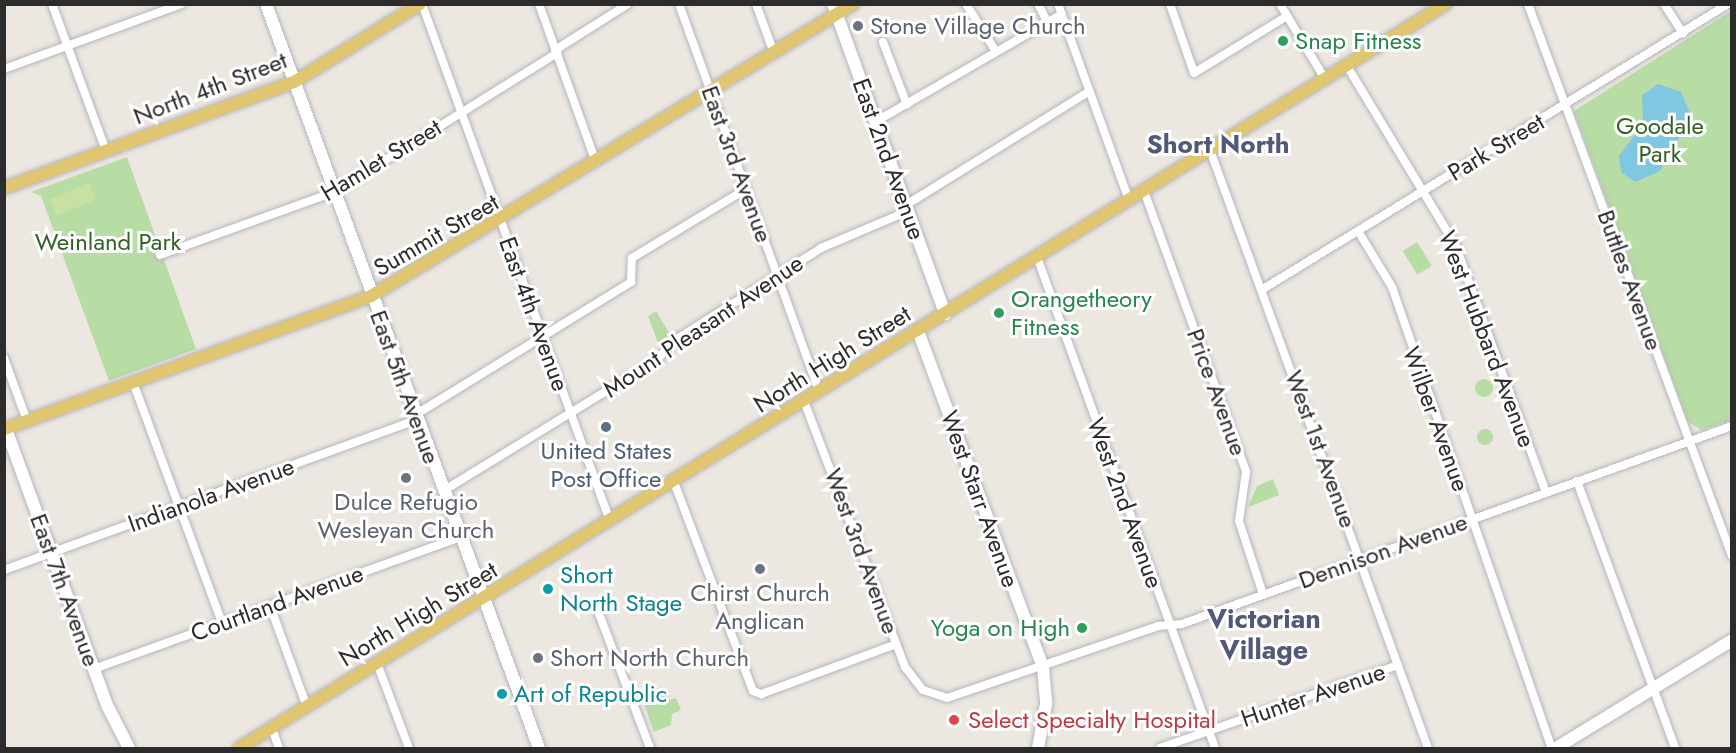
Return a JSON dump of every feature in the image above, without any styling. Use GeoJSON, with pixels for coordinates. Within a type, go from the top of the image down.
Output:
{"type":"FeatureCollection","features":[{"type":"Feature","properties":{"kind":"main road","name":"North 4th Street"},"geometry":{"type":"LineString","coordinates":[[4,188],[294,82],[421,4]]}},
{"type":"Feature","properties":{"kind":"main road","name":"Summit Street"},"geometry":{"type":"LineString","coordinates":[[5,429],[371,296],[501,222],[711,93],[774,53],[835,10],[853,4]]}},
{"type":"Feature","properties":{"kind":"main road","name":"North High Street"},"geometry":{"type":"LineString","coordinates":[[238,748],[674,482],[1347,66],[1438,7]]}},
{"type":"Feature","properties":{"kind":"street"},"geometry":{"type":"LineString","coordinates":[[52,4],[106,151]]}},
{"type":"Feature","properties":{"kind":"street"},"geometry":{"type":"LineString","coordinates":[[4,69],[182,4]]}},
{"type":"Feature","properties":{"kind":"street","name":"East 5th Avenue"},"geometry":{"type":"LineString","coordinates":[[266,4],[371,296],[539,748]]}},
{"type":"Feature","properties":{"kind":"street","name":"East 4th Avenue"},"geometry":{"type":"LineString","coordinates":[[421,4],[610,521]]}},
{"type":"Feature","properties":{"kind":"street"},"geometry":{"type":"LineString","coordinates":[[539,4],[596,163]]}},
{"type":"Feature","properties":{"kind":"street","name":"Hamlet Street"},"geometry":{"type":"LineString","coordinates":[[160,255],[334,192],[628,4]]}},
{"type":"Feature","properties":{"kind":"street","name":"East 3rd Avenue"},"geometry":{"type":"LineString","coordinates":[[679,4],[819,392]]}},
{"type":"Feature","properties":{"kind":"street"},"geometry":{"type":"LineString","coordinates":[[756,4],[774,53]]}},
{"type":"Feature","properties":{"kind":"street"},"geometry":{"type":"LineString","coordinates":[[966,4],[995,50]]}},
{"type":"Feature","properties":{"kind":"street"},"geometry":{"type":"LineString","coordinates":[[1038,4],[1046,19]]}},
{"type":"Feature","properties":{"kind":"street"},"geometry":{"type":"LineString","coordinates":[[1058,4],[1129,200]]}},
{"type":"Feature","properties":{"kind":"street"},"geometry":{"type":"LineString","coordinates":[[1170,4],[1194,74],[1287,16]]}},
{"type":"Feature","properties":{"kind":"street"},"geometry":{"type":"LineString","coordinates":[[1280,4],[1326,79]]}},
{"type":"Feature","properties":{"kind":"street","name":"Buttles Avenue"},"geometry":{"type":"LineString","coordinates":[[1528,4],[1731,556]]}},
{"type":"Feature","properties":{"kind":"street"},"geometry":{"type":"LineString","coordinates":[[1664,4],[1683,33]]}},
{"type":"Feature","properties":{"kind":"street","name":"Park Street"},"geometry":{"type":"LineString","coordinates":[[1263,289],[1728,4]]}},
{"type":"Feature","properties":{"kind":"street","name":"East 2nd Avenue"},"geometry":{"type":"LineString","coordinates":[[835,10],[945,314]]}},
{"type":"Feature","properties":{"kind":"street"},"geometry":{"type":"LineString","coordinates":[[875,122],[907,105],[1046,19],[1062,14]]}},
{"type":"Feature","properties":{"kind":"street"},"geometry":{"type":"LineString","coordinates":[[883,42],[907,105]]}},
{"type":"Feature","properties":{"kind":"street","name":"West Hubbard Avenue"},"geometry":{"type":"LineString","coordinates":[[1347,66],[1460,255],[1546,492]]}},
{"type":"Feature","properties":{"kind":"street","name":"Mount Pleasant Avenue"},"geometry":{"type":"LineString","coordinates":[[443,491],[657,360],[672,342],[777,275],[844,234],[907,208],[1090,91]]}},
{"type":"Feature","properties":{"kind":"street","name":"West 1st Avenue"},"geometry":{"type":"LineString","coordinates":[[1210,150],[1360,558],[1425,748]]}},
{"type":"Feature","properties":{"kind":"street","name":"Indianola Avenue"},"geometry":{"type":"LineString","coordinates":[[4,570],[416,417],[631,282],[632,258],[746,189]]}},
{"type":"Feature","properties":{"kind":"street","name":"Price Avenue"},"geometry":{"type":"LineString","coordinates":[[1144,191],[1246,472],[1239,521],[1263,594]]}},
{"type":"Feature","properties":{"kind":"street","name":"Wilber Avenue"},"geometry":{"type":"LineString","coordinates":[[1358,231],[1392,287],[1470,520],[1554,748]]}},
{"type":"Feature","properties":{"kind":"street","name":"West 2nd Avenue"},"geometry":{"type":"LineString","coordinates":[[1037,257],[1215,748]]}},
{"type":"Feature","properties":{"kind":"street","name":"West Starr Avenue"},"geometry":{"type":"LineString","coordinates":[[918,331],[1043,667]]}},
{"type":"Feature","properties":{"kind":"street"},"geometry":{"type":"LineString","coordinates":[[4,358],[27,421]]}},
{"type":"Feature","properties":{"kind":"street"},"geometry":{"type":"LineString","coordinates":[[133,382],[222,623]]}},
{"type":"Feature","properties":{"kind":"street","name":"West 3rd Avenue"},"geometry":{"type":"LineString","coordinates":[[804,401],[908,675],[930,694]]}},
{"type":"Feature","properties":{"kind":"street","name":"Dennison Avenue"},"geometry":{"type":"LineString","coordinates":[[930,694],[958,697],[1263,594],[1731,426]]}},
{"type":"Feature","properties":{"kind":"street","name":"East 7th Avenue"},"geometry":{"type":"LineString","coordinates":[[5,429],[94,669],[129,748]]}},
{"type":"Feature","properties":{"kind":"street"},"geometry":{"type":"LineString","coordinates":[[1576,481],[1675,748]]}},
{"type":"Feature","properties":{"kind":"street"},"geometry":{"type":"LineString","coordinates":[[674,482],[756,693],[896,644]]}},
{"type":"Feature","properties":{"kind":"street","name":"Courtland Avenue"},"geometry":{"type":"LineString","coordinates":[[94,669],[460,537]]}},
{"type":"Feature","properties":{"kind":"street"},"geometry":{"type":"LineString","coordinates":[[270,606],[307,707]]}},
{"type":"Feature","properties":{"kind":"street"},"geometry":{"type":"LineString","coordinates":[[598,610],[650,748]]}},
{"type":"Feature","properties":{"kind":"street"},"geometry":{"type":"LineString","coordinates":[[1554,748],[1731,640]]}},
{"type":"Feature","properties":{"kind":"street"},"geometry":{"type":"LineString","coordinates":[[377,663],[409,748]]}},
{"type":"Feature","properties":{"kind":"street","name":"Hunter Avenue"},"geometry":{"type":"LineString","coordinates":[[1160,748],[1398,665]]}},
{"type":"Feature","properties":{"kind":"street"},"geometry":{"type":"LineString","coordinates":[[1038,748],[1046,704],[1043,667]]}},
{"type":"Feature","properties":{"kind":"street"},"geometry":{"type":"LineString","coordinates":[[272,728],[279,748]]}},
{"type":"Feature","properties":{"kind":"green space","name":"Goodale Park"},"geometry":{"type":"Polygon","coordinates":[[[1731,11],[1732,420],[1702,430],[1688,422],[1574,111],[1731,11]]]}},
{"type":"Feature","properties":{"kind":"green space","name":"Weinland Park"},"geometry":{"type":"Polygon","coordinates":[[[127,157],[196,349],[109,381],[41,196],[31,192],[127,157]]]}},
{"type":"Feature","properties":{"kind":"green space"},"geometry":{"type":"Polygon","coordinates":[[[89,183],[96,200],[56,216],[49,199],[89,183]]]}},
{"type":"Feature","properties":{"kind":"green space"},"geometry":{"type":"Polygon","coordinates":[[[1417,242],[1432,266],[1417,275],[1403,251],[1417,242]]]}},
{"type":"Feature","properties":{"kind":"green space"},"geometry":{"type":"Polygon","coordinates":[[[656,311],[671,336],[660,348],[648,316],[656,311]]]}},
{"type":"Feature","properties":{"kind":"green space"},"geometry":{"type":"Polygon","coordinates":[[[1480,379],[1488,379],[1493,384],[1491,395],[1480,397],[1475,392],[1475,384],[1480,379]]]}},
{"type":"Feature","properties":{"kind":"green space"},"geometry":{"type":"Polygon","coordinates":[[[1482,429],[1488,429],[1493,437],[1491,443],[1482,445],[1477,440],[1477,434],[1482,429]]]}},
{"type":"Feature","properties":{"kind":"green space"},"geometry":{"type":"Polygon","coordinates":[[[1273,479],[1279,495],[1248,507],[1257,486],[1273,479]]]}},
{"type":"Feature","properties":{"kind":"green space"},"geometry":{"type":"Polygon","coordinates":[[[657,687],[667,701],[676,698],[681,710],[672,714],[671,725],[654,732],[643,701],[647,690],[657,687]]]}},
{"type":"Feature","properties":{"kind":"water"},"geometry":{"type":"Polygon","coordinates":[[[1658,84],[1681,92],[1691,116],[1660,171],[1635,182],[1621,172],[1619,156],[1643,124],[1642,95],[1658,84]]]}},
{"type":"Feature","properties":{"kind":"place","name":"Stone Village Church"},"geometry":{"type":"Point","coordinates":[858,26]}},
{"type":"Feature","properties":{"kind":"place","name":"Snap Fitness"},"geometry":{"type":"Point","coordinates":[1283,41]}},
{"type":"Feature","properties":{"kind":"place","name":"Orangetheory Fitness"},"geometry":{"type":"Point","coordinates":[999,313]}},
{"type":"Feature","properties":{"kind":"place","name":"United States Post Office"},"geometry":{"type":"Point","coordinates":[606,427]}},
{"type":"Feature","properties":{"kind":"place","name":"Dulce Refugio Wesleyan Church"},"geometry":{"type":"Point","coordinates":[406,478]}},
{"type":"Feature","properties":{"kind":"place","name":"Chirst Church Anglican"},"geometry":{"type":"Point","coordinates":[760,569]}},
{"type":"Feature","properties":{"kind":"place","name":"Short North Stage"},"geometry":{"type":"Point","coordinates":[548,589]}},
{"type":"Feature","properties":{"kind":"place","name":"Yoga on High"},"geometry":{"type":"Point","coordinates":[1082,628]}},
{"type":"Feature","properties":{"kind":"place","name":"Short North Church"},"geometry":{"type":"Point","coordinates":[538,658]}},
{"type":"Feature","properties":{"kind":"place","name":"Art of Republic"},"geometry":{"type":"Point","coordinates":[502,694]}},
{"type":"Feature","properties":{"kind":"place","name":"Select Specialty Hospital"},"geometry":{"type":"Point","coordinates":[954,720]}},
{"type":"Feature","properties":{"kind":"district","name":"Short North"},"geometry":{"type":"Point","coordinates":[1218,145]}},
{"type":"Feature","properties":{"kind":"district","name":"Victorian Village"},"geometry":{"type":"Point","coordinates":[1264,634]}}]}
